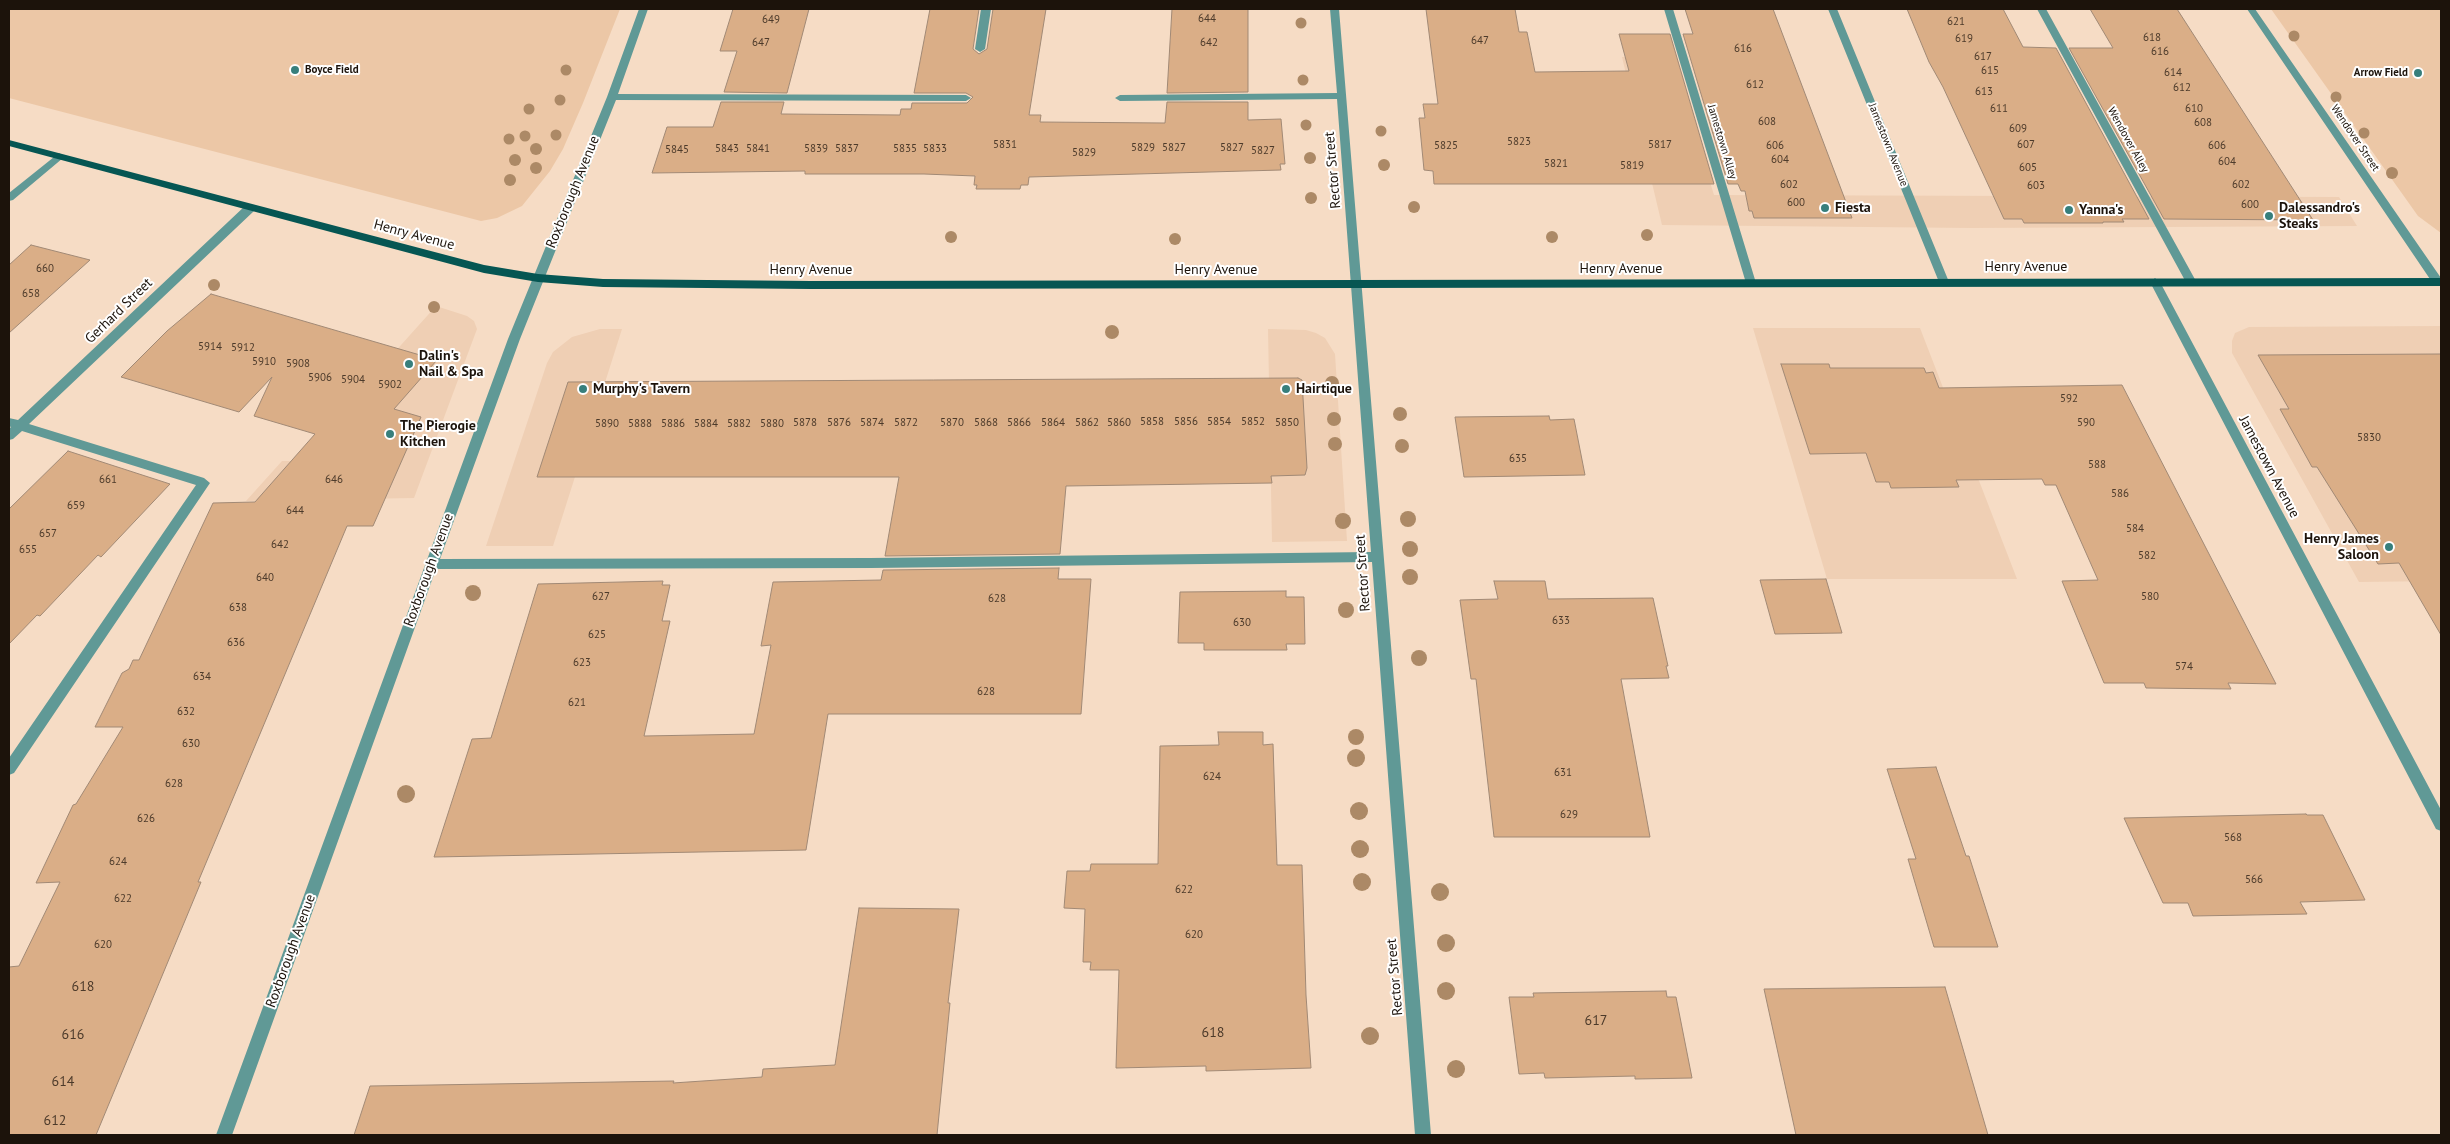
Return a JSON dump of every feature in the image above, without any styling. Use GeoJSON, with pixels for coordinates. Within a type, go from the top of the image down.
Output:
{"type":"FeatureCollection","features":[{"type":"Feature","properties":{"kind":"main road","name":"Henry Avenue"},"geometry":{"type":"LineString","coordinates":[[9,143],[484,269],[538,278],[602,283],[692,285],[2439,282]]}},
{"type":"Feature","properties":{"kind":"street","name":"Roxborough Avenue"},"geometry":{"type":"LineString","coordinates":[[224,1135],[538,278],[612,97],[643,9]]}},
{"type":"Feature","properties":{"kind":"street"},"geometry":{"type":"LineString","coordinates":[[980,50],[986,9]]}},
{"type":"Feature","properties":{"kind":"street","name":"Rector Street"},"geometry":{"type":"LineString","coordinates":[[1335,9],[1358,284],[1376,557],[1423,1135]]}},
{"type":"Feature","properties":{"kind":"street","name":"Jamestown Alley"},"geometry":{"type":"LineString","coordinates":[[1668,9],[1751,283]]}},
{"type":"Feature","properties":{"kind":"street","name":"Jamestown Avenue"},"geometry":{"type":"LineString","coordinates":[[1832,9],[1944,282]]}},
{"type":"Feature","properties":{"kind":"street","name":"Wendover Alley"},"geometry":{"type":"LineString","coordinates":[[2041,9],[2192,283]]}},
{"type":"Feature","properties":{"kind":"street","name":"Wendover Street"},"geometry":{"type":"LineString","coordinates":[[2251,9],[2439,282]]}},
{"type":"Feature","properties":{"kind":"street"},"geometry":{"type":"LineString","coordinates":[[1120,98],[1341,96]]}},
{"type":"Feature","properties":{"kind":"street"},"geometry":{"type":"LineString","coordinates":[[612,97],[966,98]]}},
{"type":"Feature","properties":{"kind":"street"},"geometry":{"type":"LineString","coordinates":[[9,198],[59,156]]}},
{"type":"Feature","properties":{"kind":"street","name":"Gerhard Street"},"geometry":{"type":"LineString","coordinates":[[9,436],[14,424],[250,208]]}},
{"type":"Feature","properties":{"kind":"street","name":"Jamestown Avenue"},"geometry":{"type":"LineString","coordinates":[[2155,282],[2441,824]]}},
{"type":"Feature","properties":{"kind":"street"},"geometry":{"type":"LineString","coordinates":[[9,768],[204,483],[14,424]]}},
{"type":"Feature","properties":{"kind":"street"},"geometry":{"type":"LineString","coordinates":[[432,564],[870,563],[1376,557]]}},
{"type":"Feature","properties":{"kind":"shaded area"},"geometry":{"type":"Polygon","coordinates":[[[9,9],[620,9],[583,103],[563,149],[550,171],[522,206],[497,218],[481,221],[9,98],[9,9]]]}},
{"type":"Feature","properties":{"kind":"shaded area"},"geometry":{"type":"Polygon","coordinates":[[[2271,9],[2441,9],[2441,233],[2418,216],[2271,9]]]}},
{"type":"Feature","properties":{"kind":"shaded area"},"geometry":{"type":"Polygon","coordinates":[[[1664,34],[1714,195],[2339,197],[2357,226],[1971,228],[1662,225],[1622,57],[1649,56],[1664,34]]]}},
{"type":"Feature","properties":{"kind":"shaded area"},"geometry":{"type":"Polygon","coordinates":[[[436,306],[467,316],[474,321],[477,329],[414,498],[246,501],[282,461],[297,461],[436,306]]]}},
{"type":"Feature","properties":{"kind":"shaded area"},"geometry":{"type":"Polygon","coordinates":[[[2441,326],[2441,581],[2359,582],[2232,353],[2232,341],[2235,333],[2249,327],[2441,326]]]}},
{"type":"Feature","properties":{"kind":"shaded area"},"geometry":{"type":"Polygon","coordinates":[[[1753,328],[1920,328],[2017,579],[1827,579],[1753,328]]]}},
{"type":"Feature","properties":{"kind":"shaded area"},"geometry":{"type":"Polygon","coordinates":[[[600,329],[622,329],[553,546],[486,546],[547,363],[553,352],[572,337],[600,329]]]}},
{"type":"Feature","properties":{"kind":"shaded area"},"geometry":{"type":"Polygon","coordinates":[[[1268,329],[1306,330],[1316,333],[1325,338],[1335,354],[1347,541],[1272,542],[1268,329]]]}},
{"type":"Feature","properties":{"kind":"building"},"geometry":{"type":"Polygon","coordinates":[[[733,9],[809,9],[787,93],[724,92],[737,51],[720,51],[733,9]]]}},
{"type":"Feature","properties":{"kind":"building"},"geometry":{"type":"Polygon","coordinates":[[[930,9],[979,9],[973,49],[979,54],[987,49],[993,9],[1046,9],[1029,115],[1041,115],[1040,122],[1165,123],[1167,102],[1248,102],[1248,120],[1281,119],[1285,164],[1280,164],[1281,170],[1029,177],[1028,185],[1021,185],[1020,189],[976,189],[977,185],[974,185],[975,176],[805,174],[805,171],[652,173],[667,127],[713,127],[721,102],[784,102],[781,114],[900,115],[901,109],[911,109],[912,103],[967,103],[973,97],[966,93],[914,93],[930,9]]]}},
{"type":"Feature","properties":{"kind":"building"},"geometry":{"type":"Polygon","coordinates":[[[1172,9],[1248,9],[1248,92],[1167,93],[1172,9]]]}},
{"type":"Feature","properties":{"kind":"building"},"geometry":{"type":"Polygon","coordinates":[[[1426,9],[1515,9],[1519,32],[1527,32],[1535,72],[1629,71],[1619,34],[1670,34],[1714,184],[1434,184],[1433,171],[1424,170],[1419,118],[1425,118],[1423,104],[1438,104],[1426,9]]]}},
{"type":"Feature","properties":{"kind":"building"},"geometry":{"type":"Polygon","coordinates":[[[1685,9],[1773,9],[1852,218],[1754,218],[1752,211],[1749,211],[1745,191],[1741,191],[1738,184],[1728,184],[1683,34],[1693,34],[1685,9]]]}},
{"type":"Feature","properties":{"kind":"building"},"geometry":{"type":"Polygon","coordinates":[[[1907,9],[2003,9],[2023,47],[2056,48],[2149,219],[2122,219],[2124,222],[2103,223],[2024,223],[2022,219],[2004,219],[1943,87],[1929,62],[1907,9]]]}},
{"type":"Feature","properties":{"kind":"building"},"geometry":{"type":"Polygon","coordinates":[[[2090,9],[2177,9],[2313,220],[2164,219],[2069,48],[2113,48],[2090,9]]]}},
{"type":"Feature","properties":{"kind":"building"},"geometry":{"type":"Polygon","coordinates":[[[31,245],[90,260],[9,333],[9,265],[31,245]]]}},
{"type":"Feature","properties":{"kind":"building"},"geometry":{"type":"Polygon","coordinates":[[[211,294],[437,360],[394,409],[421,417],[373,526],[347,526],[198,882],[201,882],[96,1135],[9,1135],[9,967],[19,966],[60,882],[36,883],[73,805],[76,804],[123,727],[95,727],[122,673],[129,669],[133,660],[139,660],[213,503],[255,502],[315,434],[254,416],[272,377],[239,412],[121,377],[167,331],[211,294]]]}},
{"type":"Feature","properties":{"kind":"building"},"geometry":{"type":"Polygon","coordinates":[[[2441,354],[2441,635],[2399,563],[2378,564],[2317,467],[2312,467],[2280,409],[2289,409],[2258,355],[2441,354]]]}},
{"type":"Feature","properties":{"kind":"building"},"geometry":{"type":"Polygon","coordinates":[[[1781,364],[1829,364],[1830,368],[1924,368],[1926,373],[1933,372],[1939,388],[2122,385],[2276,684],[2228,683],[2231,689],[2146,688],[2144,683],[2104,683],[2062,581],[2098,580],[2056,485],[2045,485],[2042,479],[1956,480],[1959,487],[1891,488],[1889,482],[1876,482],[1866,453],[1810,454],[1781,364]]]}},
{"type":"Feature","properties":{"kind":"building"},"geometry":{"type":"Polygon","coordinates":[[[1298,378],[1302,380],[1307,468],[1305,475],[1271,476],[1272,483],[1066,486],[1060,554],[885,556],[899,477],[537,477],[568,382],[1298,378]]]}},
{"type":"Feature","properties":{"kind":"building"},"geometry":{"type":"Polygon","coordinates":[[[1549,416],[1550,420],[1574,419],[1585,475],[1464,477],[1455,417],[1549,416]]]}},
{"type":"Feature","properties":{"kind":"building"},"geometry":{"type":"Polygon","coordinates":[[[68,451],[170,484],[101,557],[98,555],[40,616],[37,615],[9,644],[9,509],[68,451]]]}},
{"type":"Feature","properties":{"kind":"building"},"geometry":{"type":"Polygon","coordinates":[[[1059,568],[1058,579],[1091,579],[1081,714],[828,714],[806,850],[434,857],[472,739],[491,738],[538,584],[663,581],[662,585],[670,585],[662,621],[670,621],[644,736],[754,734],[771,645],[761,646],[773,582],[881,580],[883,570],[1059,568]]]}},
{"type":"Feature","properties":{"kind":"building"},"geometry":{"type":"Polygon","coordinates":[[[1826,579],[1842,633],[1775,634],[1760,580],[1826,579]]]}},
{"type":"Feature","properties":{"kind":"building"},"geometry":{"type":"Polygon","coordinates":[[[1494,581],[1545,581],[1548,599],[1653,598],[1669,678],[1621,679],[1650,837],[1494,837],[1476,679],[1471,679],[1460,600],[1498,599],[1494,581]]]}},
{"type":"Feature","properties":{"kind":"building"},"geometry":{"type":"Polygon","coordinates":[[[1286,591],[1286,597],[1304,597],[1305,644],[1286,644],[1287,650],[1204,650],[1204,643],[1178,643],[1180,592],[1286,591]]]}},
{"type":"Feature","properties":{"kind":"building"},"geometry":{"type":"Polygon","coordinates":[[[1218,732],[1263,732],[1263,745],[1273,744],[1277,865],[1302,865],[1306,995],[1311,1068],[1206,1071],[1206,1066],[1116,1068],[1119,970],[1090,970],[1091,962],[1083,962],[1085,909],[1064,908],[1067,871],[1090,871],[1091,864],[1158,864],[1160,746],[1219,745],[1218,732]]]}},
{"type":"Feature","properties":{"kind":"building"},"geometry":{"type":"Polygon","coordinates":[[[1936,767],[1966,856],[1969,856],[1998,947],[1934,947],[1908,859],[1916,859],[1887,769],[1936,767]]]}},
{"type":"Feature","properties":{"kind":"building"},"geometry":{"type":"Polygon","coordinates":[[[2323,815],[2365,900],[2300,902],[2307,914],[2193,916],[2188,903],[2163,903],[2124,818],[2323,815]]]}},
{"type":"Feature","properties":{"kind":"building"},"geometry":{"type":"Polygon","coordinates":[[[859,908],[959,909],[948,1003],[950,1003],[937,1135],[354,1135],[370,1086],[674,1081],[673,1083],[762,1077],[763,1069],[835,1065],[859,908]]]}},
{"type":"Feature","properties":{"kind":"building"},"geometry":{"type":"Polygon","coordinates":[[[1945,987],[1988,1135],[1796,1135],[1764,989],[1945,987]]]}},
{"type":"Feature","properties":{"kind":"building"},"geometry":{"type":"Polygon","coordinates":[[[1666,991],[1667,997],[1676,997],[1692,1078],[1635,1079],[1635,1076],[1545,1078],[1544,1073],[1519,1074],[1509,997],[1534,997],[1533,993],[1666,991]]]}},
{"type":"Feature","properties":{"kind":"place","name":"Boyce Field"},"geometry":{"type":"Point","coordinates":[295,70]}},
{"type":"Feature","properties":{"kind":"place","name":"Arrow Field"},"geometry":{"type":"Point","coordinates":[2418,73]}},
{"type":"Feature","properties":{"kind":"place","name":"Fiesta"},"geometry":{"type":"Point","coordinates":[1825,208]}},
{"type":"Feature","properties":{"kind":"place","name":"Yanna's"},"geometry":{"type":"Point","coordinates":[2069,210]}},
{"type":"Feature","properties":{"kind":"place","name":"Dalessandro's Steaks"},"geometry":{"type":"Point","coordinates":[2269,216]}},
{"type":"Feature","properties":{"kind":"place","name":"Dalin's Nail & Spa"},"geometry":{"type":"Point","coordinates":[409,364]}},
{"type":"Feature","properties":{"kind":"place","name":"Murphy's Tavern"},"geometry":{"type":"Point","coordinates":[583,389]}},
{"type":"Feature","properties":{"kind":"place","name":"Hairtique"},"geometry":{"type":"Point","coordinates":[1286,389]}},
{"type":"Feature","properties":{"kind":"place","name":"The Pierogie Kitchen"},"geometry":{"type":"Point","coordinates":[390,434]}},
{"type":"Feature","properties":{"kind":"place","name":"Henry James Saloon"},"geometry":{"type":"Point","coordinates":[2389,547]}}]}
